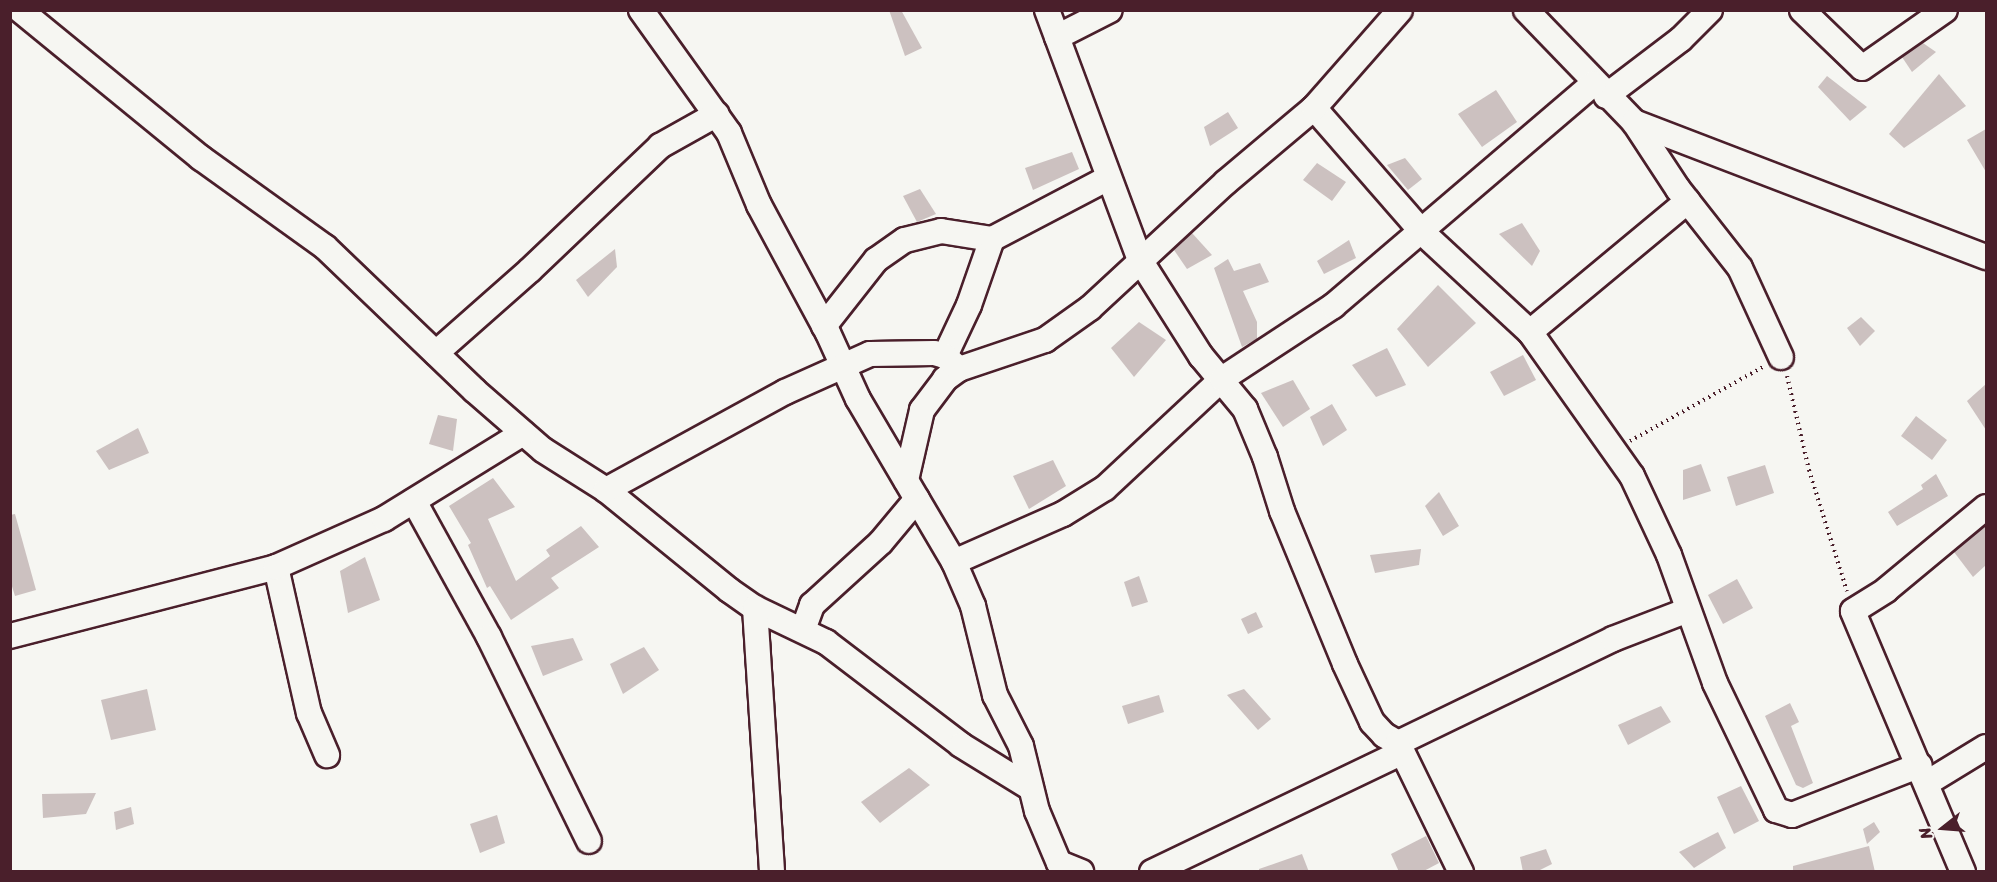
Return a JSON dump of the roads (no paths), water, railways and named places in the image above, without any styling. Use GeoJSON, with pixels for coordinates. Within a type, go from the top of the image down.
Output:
{"type":"FeatureCollection","features":[{"type":"Feature","properties":{"kind":"street"},"geometry":{"type":"LineString","coordinates":[[20,10],[201,158],[325,247],[523,433],[606,490],[755,608],[803,630],[961,745],[1029,787]]}},
{"type":"Feature","properties":{"kind":"street"},"geometry":{"type":"LineString","coordinates":[[641,10],[717,114],[738,151],[759,205],[843,366],[954,562],[973,606],[995,696],[1021,746],[1029,787],[1067,869]]}},
{"type":"Feature","properties":{"kind":"street"},"geometry":{"type":"LineString","coordinates":[[1047,10],[1140,260],[1201,356],[1245,409],[1258,439],[1282,511],[1364,706],[1384,735],[1400,747],[1461,872]]}},
{"type":"Feature","properties":{"kind":"street"},"geometry":{"type":"LineString","coordinates":[[1057,37],[1110,10]]}},
{"type":"Feature","properties":{"kind":"street"},"geometry":{"type":"LineString","coordinates":[[606,490],[724,424],[843,366],[878,352],[952,363],[1045,340],[1090,308],[1140,260],[1314,108],[1400,10]]}},
{"type":"Feature","properties":{"kind":"street"},"geometry":{"type":"LineString","coordinates":[[1526,10],[1600,90],[1634,122],[1688,201],[1740,268],[1781,357]]}},
{"type":"Feature","properties":{"kind":"street"},"geometry":{"type":"LineString","coordinates":[[954,562],[1080,505],[1105,488],[1222,379],[1333,306],[1600,90],[1681,39],[1710,10]]}},
{"type":"Feature","properties":{"kind":"street"},"geometry":{"type":"LineString","coordinates":[[1802,10],[1862,68],[1945,10]]}},
{"type":"Feature","properties":{"kind":"street"},"geometry":{"type":"LineString","coordinates":[[1314,108],[1423,233],[1530,332],[1614,450],[1647,506],[1715,683],[1780,814],[1792,815],[1923,774],[1986,747]]}},
{"type":"Feature","properties":{"kind":"street"},"geometry":{"type":"LineString","coordinates":[[436,353],[530,270],[660,146],[717,114]]}},
{"type":"Feature","properties":{"kind":"street"},"geometry":{"type":"LineString","coordinates":[[1634,122],[1986,257]]}},
{"type":"Feature","properties":{"kind":"street"},"geometry":{"type":"LineString","coordinates":[[824,326],[876,260],[905,240],[941,231],[992,239],[1108,178]]}},
{"type":"Feature","properties":{"kind":"street"},"geometry":{"type":"LineString","coordinates":[[1530,332],[1688,201]]}},
{"type":"Feature","properties":{"kind":"street"},"geometry":{"type":"LineString","coordinates":[[803,630],[812,605],[881,542],[911,489],[922,410],[945,379],[952,363],[992,239]]}},
{"type":"Feature","properties":{"kind":"street"},"geometry":{"type":"LineString","coordinates":[[10,636],[276,567],[384,519],[523,433]]}},
{"type":"Feature","properties":{"kind":"street"},"geometry":{"type":"LineString","coordinates":[[414,501],[489,637],[590,841]]}},
{"type":"Feature","properties":{"kind":"street"},"geometry":{"type":"LineString","coordinates":[[1963,872],[1853,611],[1886,590],[1986,507]]}},
{"type":"Feature","properties":{"kind":"street"},"geometry":{"type":"LineString","coordinates":[[276,567],[309,713],[327,755]]}},
{"type":"Feature","properties":{"kind":"street"},"geometry":{"type":"LineString","coordinates":[[755,608],[772,872]]}},
{"type":"Feature","properties":{"kind":"street"},"geometry":{"type":"LineString","coordinates":[[1152,872],[1612,639],[1688,610]]}}]}
